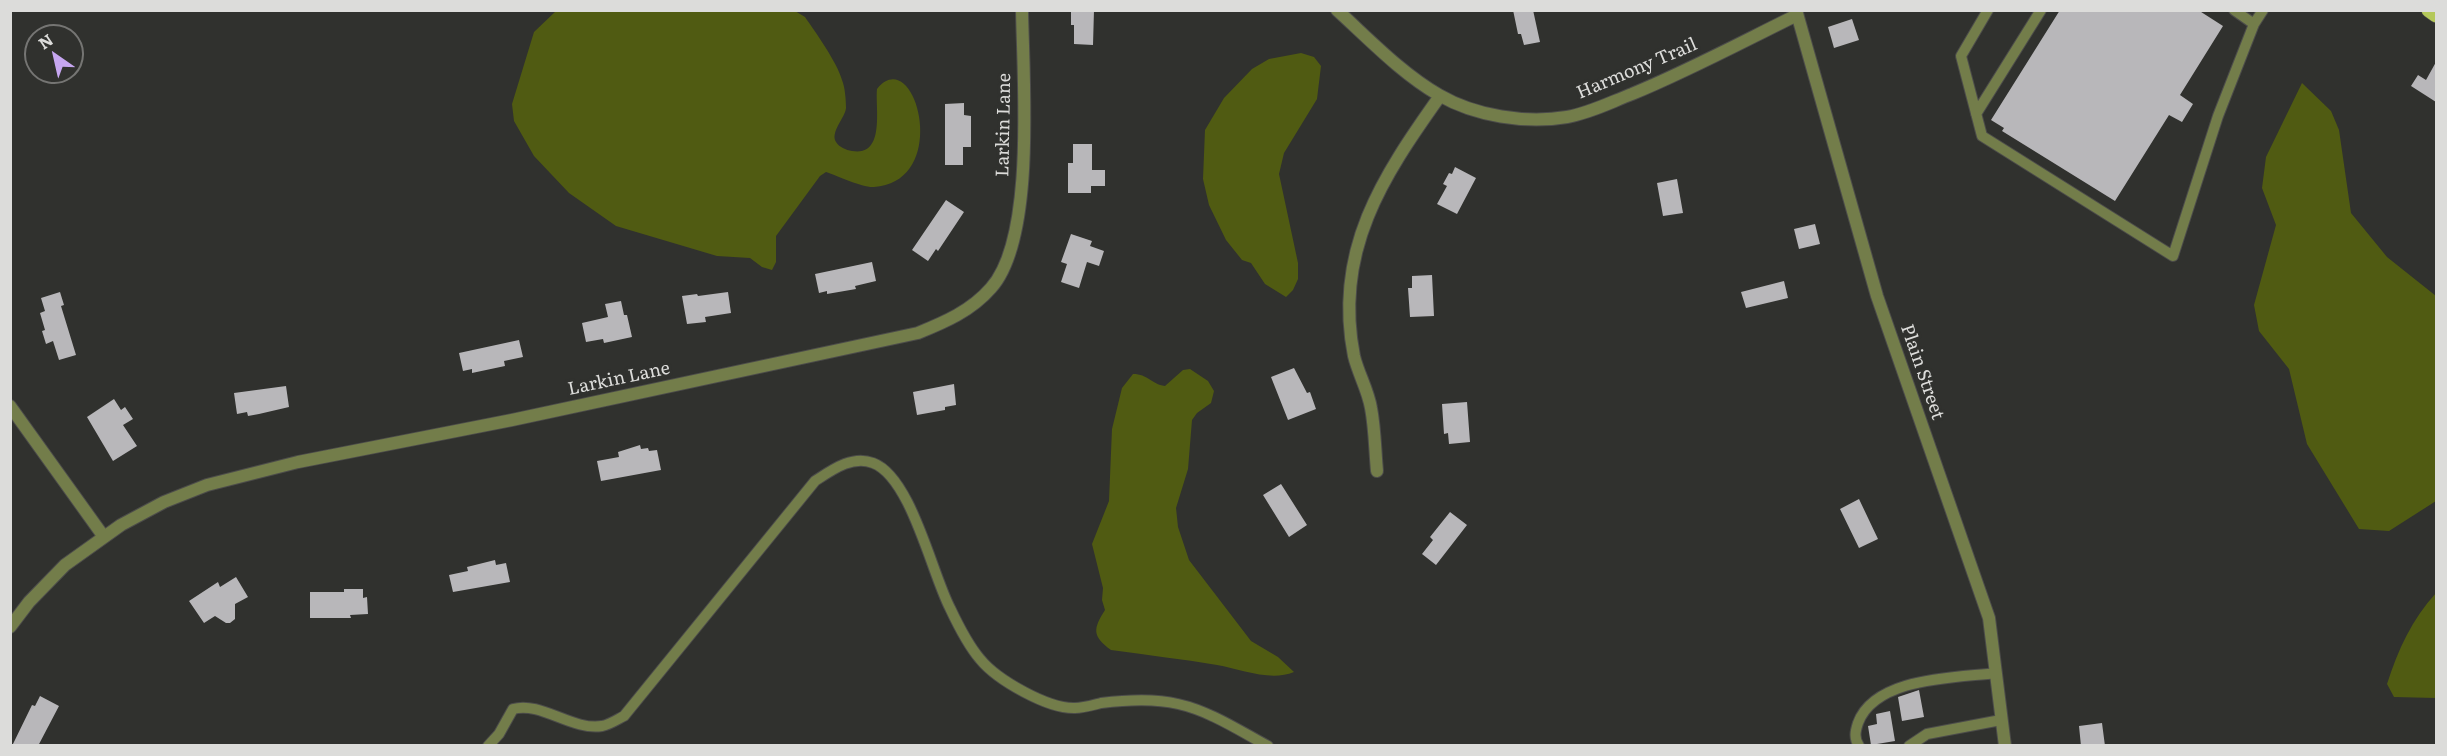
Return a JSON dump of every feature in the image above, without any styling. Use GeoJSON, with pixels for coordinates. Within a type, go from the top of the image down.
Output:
{"type":"FeatureCollection","features":[{"type":"Feature","properties":{"kind":"main road"},"geometry":{"type":"LineString","coordinates":[[2429,10],[2436,15]]}},
{"type":"Feature","properties":{"kind":"street","name":"Larkin Lane"},"geometry":{"type":"LineString","coordinates":[[10,627],[29,602],[64,565],[121,525],[164,502],[207,485],[298,462],[512,420],[918,333],[970,309],[992,287],[1007,264],[1017,231],[1023,164],[1022,10]]}},
{"type":"Feature","properties":{"kind":"street","name":"Harmony Trail"},"geometry":{"type":"LineString","coordinates":[[1337,10],[1418,80],[1440,96],[1507,119],[1537,120],[1568,117],[1597,108],[1670,78],[1796,13]]}},
{"type":"Feature","properties":{"kind":"street","name":"Plain Street"},"geometry":{"type":"LineString","coordinates":[[1796,13],[1877,296],[1989,618],[2005,746]]}},
{"type":"Feature","properties":{"kind":"street"},"geometry":{"type":"LineString","coordinates":[[1377,471],[1371,406],[1354,357],[1349,310],[1354,255],[1368,214],[1401,151],[1440,96]]}},
{"type":"Feature","properties":{"kind":"street"},"geometry":{"type":"LineString","coordinates":[[10,406],[104,537]]}},
{"type":"Feature","properties":{"kind":"lane"},"geometry":{"type":"LineString","coordinates":[[1988,10],[1962,56],[1982,136],[2173,256],[2218,116],[2254,24],[2263,10]]}},
{"type":"Feature","properties":{"kind":"lane"},"geometry":{"type":"LineString","coordinates":[[1976,114],[2041,10]]}},
{"type":"Feature","properties":{"kind":"lane"},"geometry":{"type":"LineString","coordinates":[[2234,10],[2254,24]]}},
{"type":"Feature","properties":{"kind":"lane"},"geometry":{"type":"LineString","coordinates":[[488,746],[499,734],[513,709],[520,707],[544,712],[569,723],[602,726],[624,716],[815,481],[837,467],[857,461],[874,463],[897,482],[916,522],[949,608],[980,660],[1013,687],[1048,702],[1073,708],[1137,700],[1178,704],[1208,714],[1268,746]]}},
{"type":"Feature","properties":{"kind":"lane"},"geometry":{"type":"LineString","coordinates":[[1859,746],[1855,731],[1860,719],[1872,702],[1887,693],[1930,681],[1996,673]]}},
{"type":"Feature","properties":{"kind":"lane"},"geometry":{"type":"LineString","coordinates":[[1909,746],[1927,734],[2001,720]]}},
{"type":"Feature","properties":{"kind":"green space"},"geometry":{"type":"Polygon","coordinates":[[[556,11],[795,11],[805,17],[820,39],[836,65],[843,83],[846,108],[836,129],[837,144],[852,151],[863,151],[870,146],[876,129],[877,89],[891,80],[904,84],[914,98],[919,118],[920,141],[913,163],[898,179],[874,187],[857,184],[826,172],[820,176],[776,236],[776,262],[772,270],[762,267],[750,258],[717,256],[616,226],[569,193],[534,156],[514,121],[512,104],[534,32],[556,11]]]}},
{"type":"Feature","properties":{"kind":"green space"},"geometry":{"type":"Polygon","coordinates":[[[1301,53],[1314,57],[1321,66],[1317,99],[1284,153],[1279,174],[1298,263],[1298,279],[1293,290],[1286,297],[1265,284],[1251,263],[1242,260],[1226,240],[1209,205],[1203,179],[1205,130],[1224,98],[1252,69],[1269,59],[1301,53]]]}},
{"type":"Feature","properties":{"kind":"green space"},"geometry":{"type":"Polygon","coordinates":[[[2302,83],[2331,111],[2339,130],[2351,213],[2387,257],[2436,296],[2436,501],[2389,531],[2359,529],[2307,444],[2289,369],[2259,331],[2254,305],[2276,225],[2262,188],[2266,157],[2302,83]]]}},
{"type":"Feature","properties":{"kind":"green space"},"geometry":{"type":"Polygon","coordinates":[[[1190,369],[1208,381],[1214,391],[1211,403],[1197,413],[1192,420],[1188,469],[1176,508],[1178,527],[1189,560],[1251,641],[1278,657],[1294,672],[1285,675],[1255,674],[1204,663],[1111,650],[1100,641],[1096,632],[1098,622],[1105,610],[1102,600],[1103,588],[1092,544],[1109,501],[1112,429],[1122,388],[1133,374],[1165,386],[1183,370],[1190,369]]]}},
{"type":"Feature","properties":{"kind":"green space"},"geometry":{"type":"Polygon","coordinates":[[[2436,593],[2436,698],[2394,697],[2387,684],[2396,659],[2413,624],[2436,593]]]}},
{"type":"Feature","properties":{"kind":"building"},"geometry":{"type":"Polygon","coordinates":[[[1071,10],[1094,10],[1093,45],[1074,44],[1071,10]]]}},
{"type":"Feature","properties":{"kind":"building"},"geometry":{"type":"Polygon","coordinates":[[[1513,10],[1533,10],[1540,42],[1524,45],[1521,34],[1518,34],[1513,10]]]}},
{"type":"Feature","properties":{"kind":"building"},"geometry":{"type":"Polygon","coordinates":[[[2060,10],[2198,10],[2223,26],[2180,95],[2193,104],[2182,122],[2169,115],[2115,201],[2002,131],[2004,128],[1991,120],[2060,10]]]}},
{"type":"Feature","properties":{"kind":"building"},"geometry":{"type":"Polygon","coordinates":[[[1852,19],[1859,40],[1834,48],[1828,27],[1852,19]]]}},
{"type":"Feature","properties":{"kind":"building"},"geometry":{"type":"Polygon","coordinates":[[[2436,62],[2436,102],[2411,86],[2418,75],[2426,80],[2436,62]]]}},
{"type":"Feature","properties":{"kind":"building"},"geometry":{"type":"Polygon","coordinates":[[[964,103],[964,115],[971,116],[971,147],[963,147],[963,165],[945,165],[945,104],[964,103]]]}},
{"type":"Feature","properties":{"kind":"building"},"geometry":{"type":"Polygon","coordinates":[[[1073,144],[1092,144],[1092,170],[1105,170],[1105,186],[1091,186],[1091,193],[1068,193],[1068,163],[1073,163],[1073,144]]]}},
{"type":"Feature","properties":{"kind":"building"},"geometry":{"type":"Polygon","coordinates":[[[1455,167],[1476,178],[1457,214],[1437,204],[1447,186],[1443,184],[1455,167]]]}},
{"type":"Feature","properties":{"kind":"building"},"geometry":{"type":"Polygon","coordinates":[[[1677,179],[1683,213],[1663,216],[1657,183],[1677,179]]]}},
{"type":"Feature","properties":{"kind":"building"},"geometry":{"type":"Polygon","coordinates":[[[946,200],[964,212],[938,251],[936,249],[928,261],[912,250],[946,200]]]}},
{"type":"Feature","properties":{"kind":"building"},"geometry":{"type":"Polygon","coordinates":[[[1815,224],[1820,244],[1799,249],[1794,229],[1815,224]]]}},
{"type":"Feature","properties":{"kind":"building"},"geometry":{"type":"Polygon","coordinates":[[[1071,234],[1092,241],[1090,246],[1104,251],[1099,266],[1087,262],[1079,288],[1061,282],[1067,264],[1061,262],[1071,234]]]}},
{"type":"Feature","properties":{"kind":"building"},"geometry":{"type":"Polygon","coordinates":[[[872,262],[876,281],[855,286],[856,289],[827,294],[827,291],[819,293],[815,274],[872,262]]]}},
{"type":"Feature","properties":{"kind":"building"},"geometry":{"type":"Polygon","coordinates":[[[1432,275],[1434,316],[1410,317],[1408,288],[1412,288],[1412,276],[1432,275]]]}},
{"type":"Feature","properties":{"kind":"building"},"geometry":{"type":"Polygon","coordinates":[[[1784,281],[1788,298],[1746,308],[1741,292],[1784,281]]]}},
{"type":"Feature","properties":{"kind":"building"},"geometry":{"type":"Polygon","coordinates":[[[60,292],[64,305],[61,306],[76,355],[59,360],[53,341],[46,344],[40,313],[45,311],[41,298],[60,292]]]}},
{"type":"Feature","properties":{"kind":"building"},"geometry":{"type":"Polygon","coordinates":[[[728,292],[731,313],[705,317],[706,322],[687,324],[682,296],[728,292]]]}},
{"type":"Feature","properties":{"kind":"building"},"geometry":{"type":"Polygon","coordinates":[[[621,301],[632,337],[604,343],[603,339],[586,342],[582,323],[608,317],[605,304],[621,301]]]}},
{"type":"Feature","properties":{"kind":"building"},"geometry":{"type":"Polygon","coordinates":[[[519,340],[523,357],[504,361],[505,366],[472,373],[472,369],[463,371],[459,353],[519,340]]]}},
{"type":"Feature","properties":{"kind":"building"},"geometry":{"type":"Polygon","coordinates":[[[1294,368],[1307,393],[1310,392],[1316,409],[1288,420],[1271,377],[1294,368]]]}},
{"type":"Feature","properties":{"kind":"building"},"geometry":{"type":"Polygon","coordinates":[[[954,384],[956,405],[945,407],[945,410],[917,415],[913,392],[954,384]]]}},
{"type":"Feature","properties":{"kind":"building"},"geometry":{"type":"Polygon","coordinates":[[[286,386],[289,407],[248,416],[247,412],[237,414],[234,393],[286,386]]]}},
{"type":"Feature","properties":{"kind":"building"},"geometry":{"type":"Polygon","coordinates":[[[114,399],[121,410],[125,407],[133,419],[123,425],[137,446],[113,461],[87,417],[114,399]]]}},
{"type":"Feature","properties":{"kind":"building"},"geometry":{"type":"Polygon","coordinates":[[[1467,402],[1470,442],[1449,444],[1448,433],[1444,434],[1442,404],[1467,402]]]}},
{"type":"Feature","properties":{"kind":"building"},"geometry":{"type":"Polygon","coordinates":[[[640,445],[641,449],[657,450],[661,470],[601,481],[597,461],[619,457],[618,452],[640,445]]]}},
{"type":"Feature","properties":{"kind":"building"},"geometry":{"type":"Polygon","coordinates":[[[1281,484],[1307,525],[1289,537],[1263,495],[1281,484]]]}},
{"type":"Feature","properties":{"kind":"building"},"geometry":{"type":"Polygon","coordinates":[[[1859,499],[1878,539],[1859,548],[1840,509],[1859,499]]]}},
{"type":"Feature","properties":{"kind":"building"},"geometry":{"type":"Polygon","coordinates":[[[1450,512],[1467,525],[1436,565],[1422,554],[1433,540],[1430,537],[1450,512]]]}},
{"type":"Feature","properties":{"kind":"building"},"geometry":{"type":"Polygon","coordinates":[[[495,560],[496,565],[506,563],[510,582],[453,592],[449,575],[468,571],[467,567],[495,560]]]}},
{"type":"Feature","properties":{"kind":"building"},"geometry":{"type":"Polygon","coordinates":[[[236,577],[248,597],[235,604],[235,619],[226,623],[215,616],[204,623],[189,601],[218,582],[220,587],[236,577]]]}},
{"type":"Feature","properties":{"kind":"building"},"geometry":{"type":"Polygon","coordinates":[[[344,589],[363,589],[363,598],[367,597],[368,614],[350,615],[351,618],[310,618],[310,592],[344,592],[344,589]]]}},
{"type":"Feature","properties":{"kind":"building"},"geometry":{"type":"Polygon","coordinates":[[[1919,690],[1924,717],[1902,721],[1898,697],[1919,690]]]}},
{"type":"Feature","properties":{"kind":"building"},"geometry":{"type":"Polygon","coordinates":[[[40,696],[59,706],[38,746],[12,746],[32,705],[35,706],[40,696]]]}},
{"type":"Feature","properties":{"kind":"building"},"geometry":{"type":"Polygon","coordinates":[[[1890,711],[1895,741],[1871,745],[1868,726],[1877,724],[1876,714],[1890,711]]]}},
{"type":"Feature","properties":{"kind":"building"},"geometry":{"type":"Polygon","coordinates":[[[2102,723],[2105,746],[2081,746],[2079,726],[2102,723]]]}}]}
